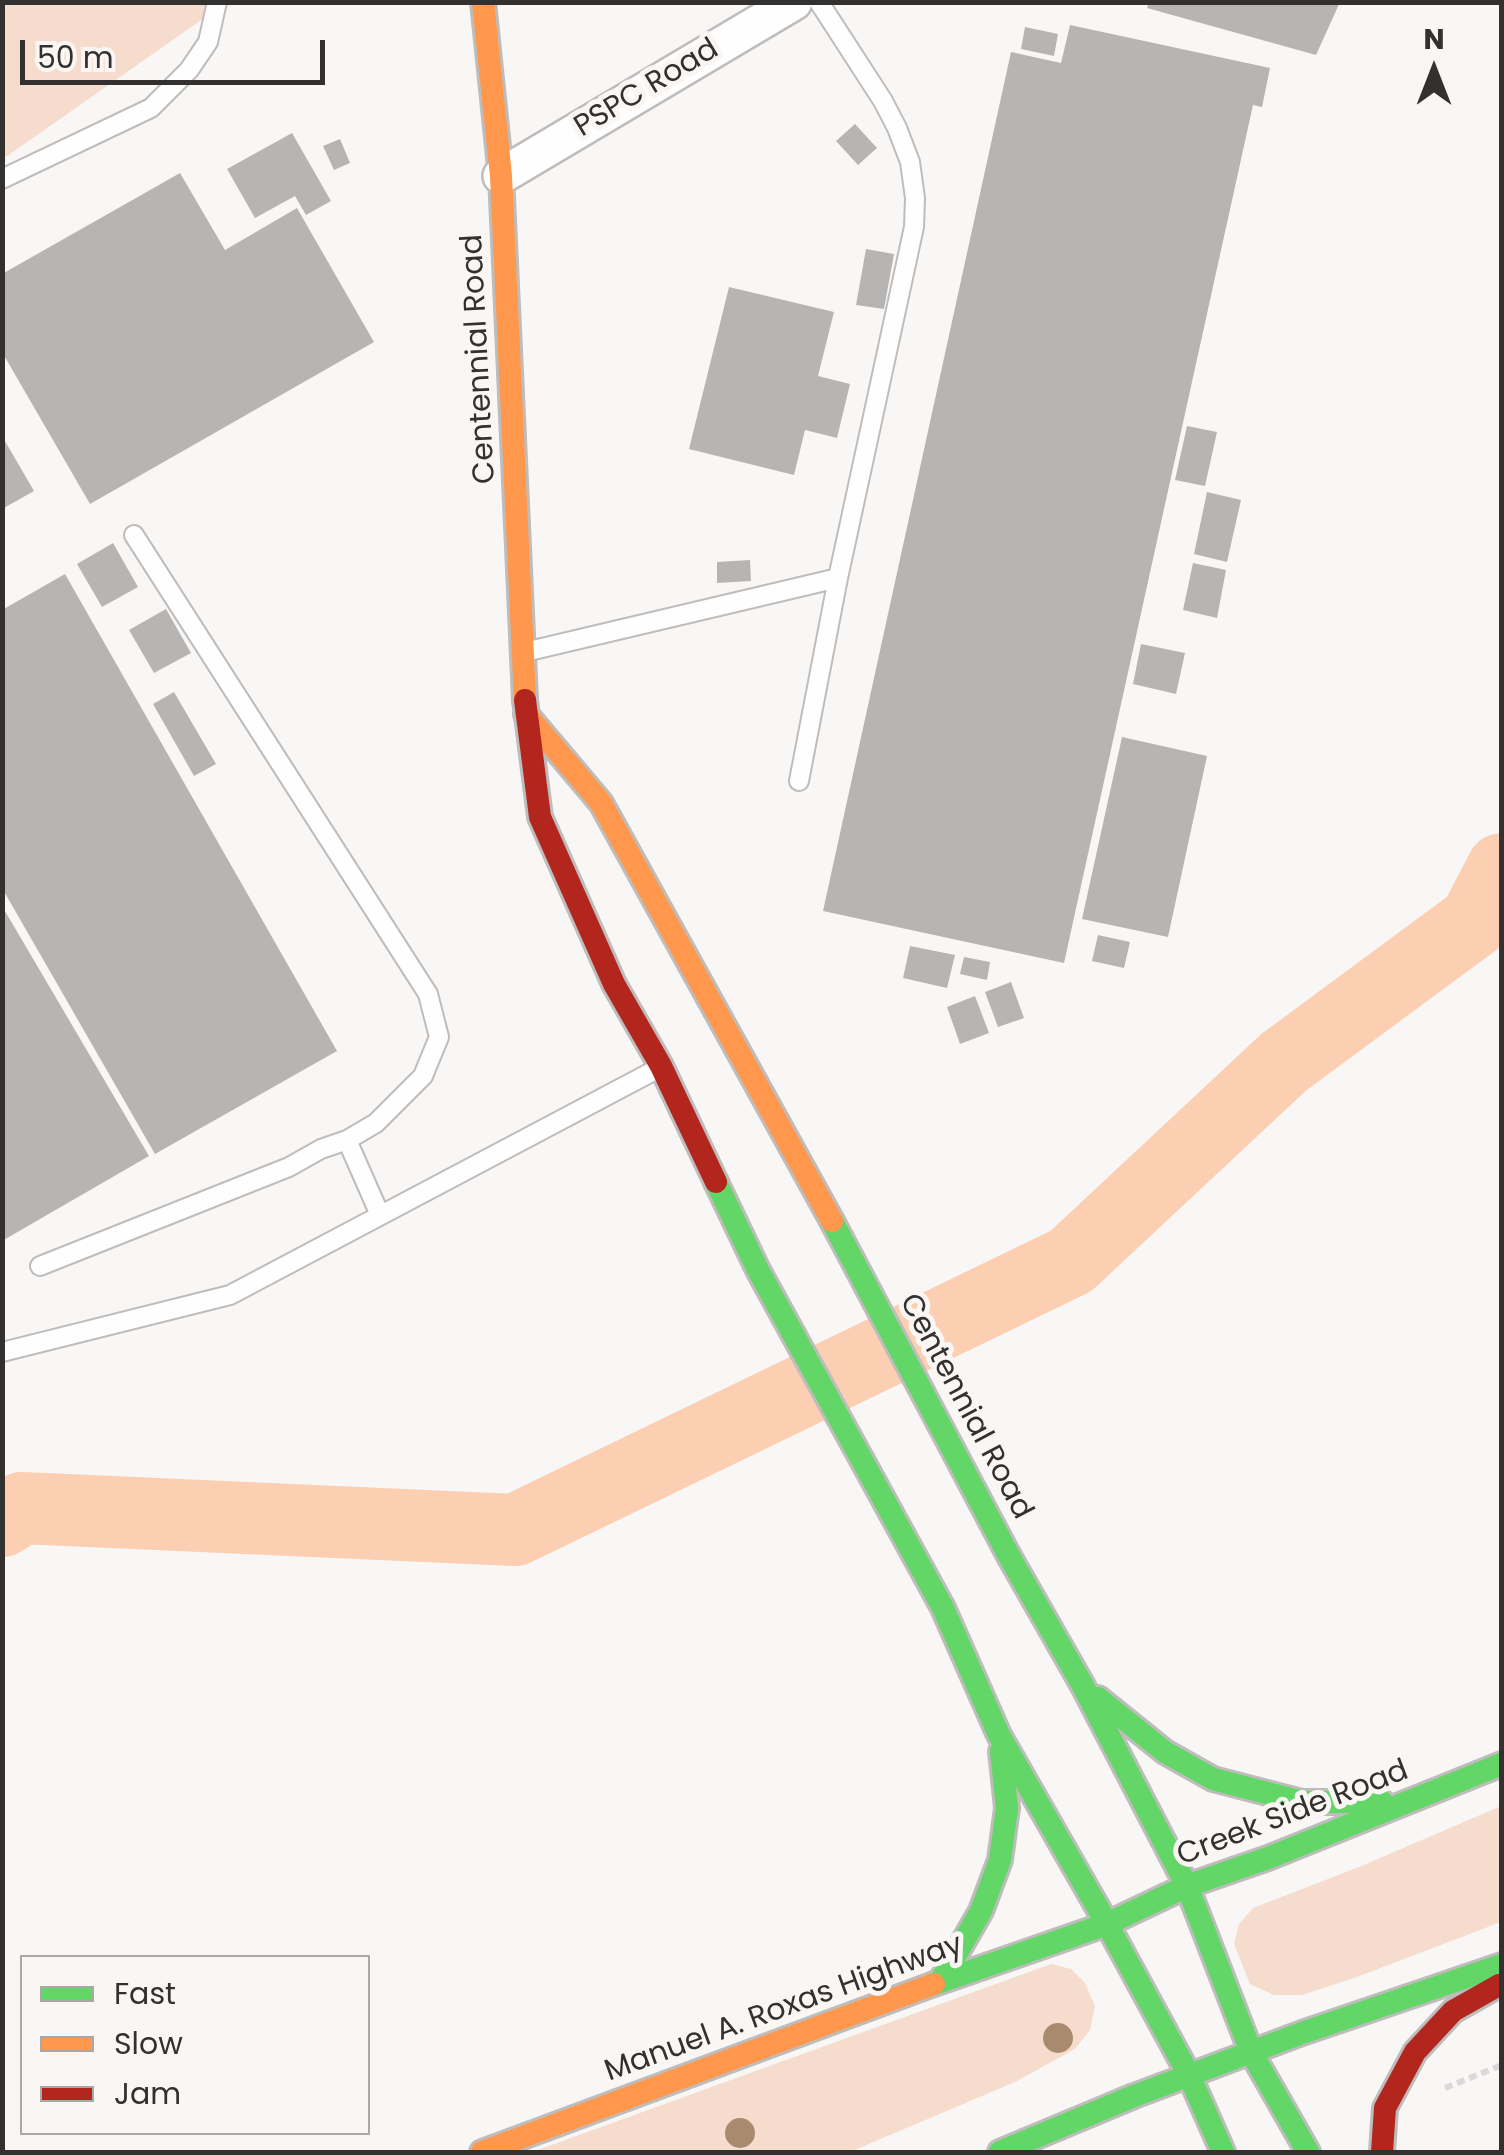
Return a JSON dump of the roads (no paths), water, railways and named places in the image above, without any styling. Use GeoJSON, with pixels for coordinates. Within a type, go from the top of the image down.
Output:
{"type":"FeatureCollection","features":[{"type":"Feature","properties":{"kind":"street","name":"Centennial Road"},"geometry":{"type":"LineString","coordinates":[[483,2],[501,176],[526,714],[540,817],[614,984],[661,1066],[758,1270],[944,1608],[999,1735],[1108,1924],[1189,2075],[1224,2152]]}},
{"type":"Feature","properties":{"kind":"street","name":"PSPC Road"},"geometry":{"type":"LineString","coordinates":[[501,176],[794,2]]}},
{"type":"Feature","properties":{"kind":"street","name":"Centennial Road"},"geometry":{"type":"LineString","coordinates":[[526,714],[601,803],[836,1229],[1187,1886],[1250,2052],[1308,2152]]}},
{"type":"Feature","properties":{"kind":"street"},"geometry":{"type":"LineString","coordinates":[[1083,1686],[1165,1752],[1213,1778],[1302,1802],[1411,1802]]}},
{"type":"Feature","properties":{"kind":"street"},"geometry":{"type":"LineString","coordinates":[[940,1982],[981,1911],[1000,1860],[1007,1808],[999,1735]]}},
{"type":"Feature","properties":{"kind":"street","name":"Creek Side Road"},"geometry":{"type":"LineString","coordinates":[[1108,1924],[1187,1886],[1268,1858],[1502,1764]]}},
{"type":"Feature","properties":{"kind":"street","name":"Manuel A. Roxas Highway"},"geometry":{"type":"LineString","coordinates":[[482,2152],[1108,1924]]}},
{"type":"Feature","properties":{"kind":"street"},"geometry":{"type":"LineString","coordinates":[[1000,2152],[1250,2052],[1502,1965]]}},
{"type":"Feature","properties":{"kind":"street"},"geometry":{"type":"LineString","coordinates":[[1382,2152],[1385,2108],[1415,2052],[1452,2012],[1502,1984]]}},
{"type":"Feature","properties":{"kind":"lane"},"geometry":{"type":"LineString","coordinates":[[2,179],[151,108],[188,70],[208,42],[218,2]]}},
{"type":"Feature","properties":{"kind":"lane"},"geometry":{"type":"LineString","coordinates":[[799,781],[838,578],[914,227],[915,198],[910,162],[897,128],[819,2]]}},
{"type":"Feature","properties":{"kind":"lane"},"geometry":{"type":"LineString","coordinates":[[40,1266],[288,1168],[321,1149],[348,1140],[376,1123],[423,1076],[439,1037],[428,994],[134,536]]}},
{"type":"Feature","properties":{"kind":"lane"},"geometry":{"type":"LineString","coordinates":[[524,652],[838,578]]}},
{"type":"Feature","properties":{"kind":"lane"},"geometry":{"type":"LineString","coordinates":[[2,1352],[230,1294],[661,1066]]}},
{"type":"Feature","properties":{"kind":"lane"},"geometry":{"type":"LineString","coordinates":[[348,1140],[380,1215]]}},
{"type":"Feature","properties":{"kind":"waterway"},"geometry":{"type":"LineString","coordinates":[[2,1521],[22,1508],[515,1530],[1071,1261],[1284,1062],[1475,921],[1502,869]]}}]}
